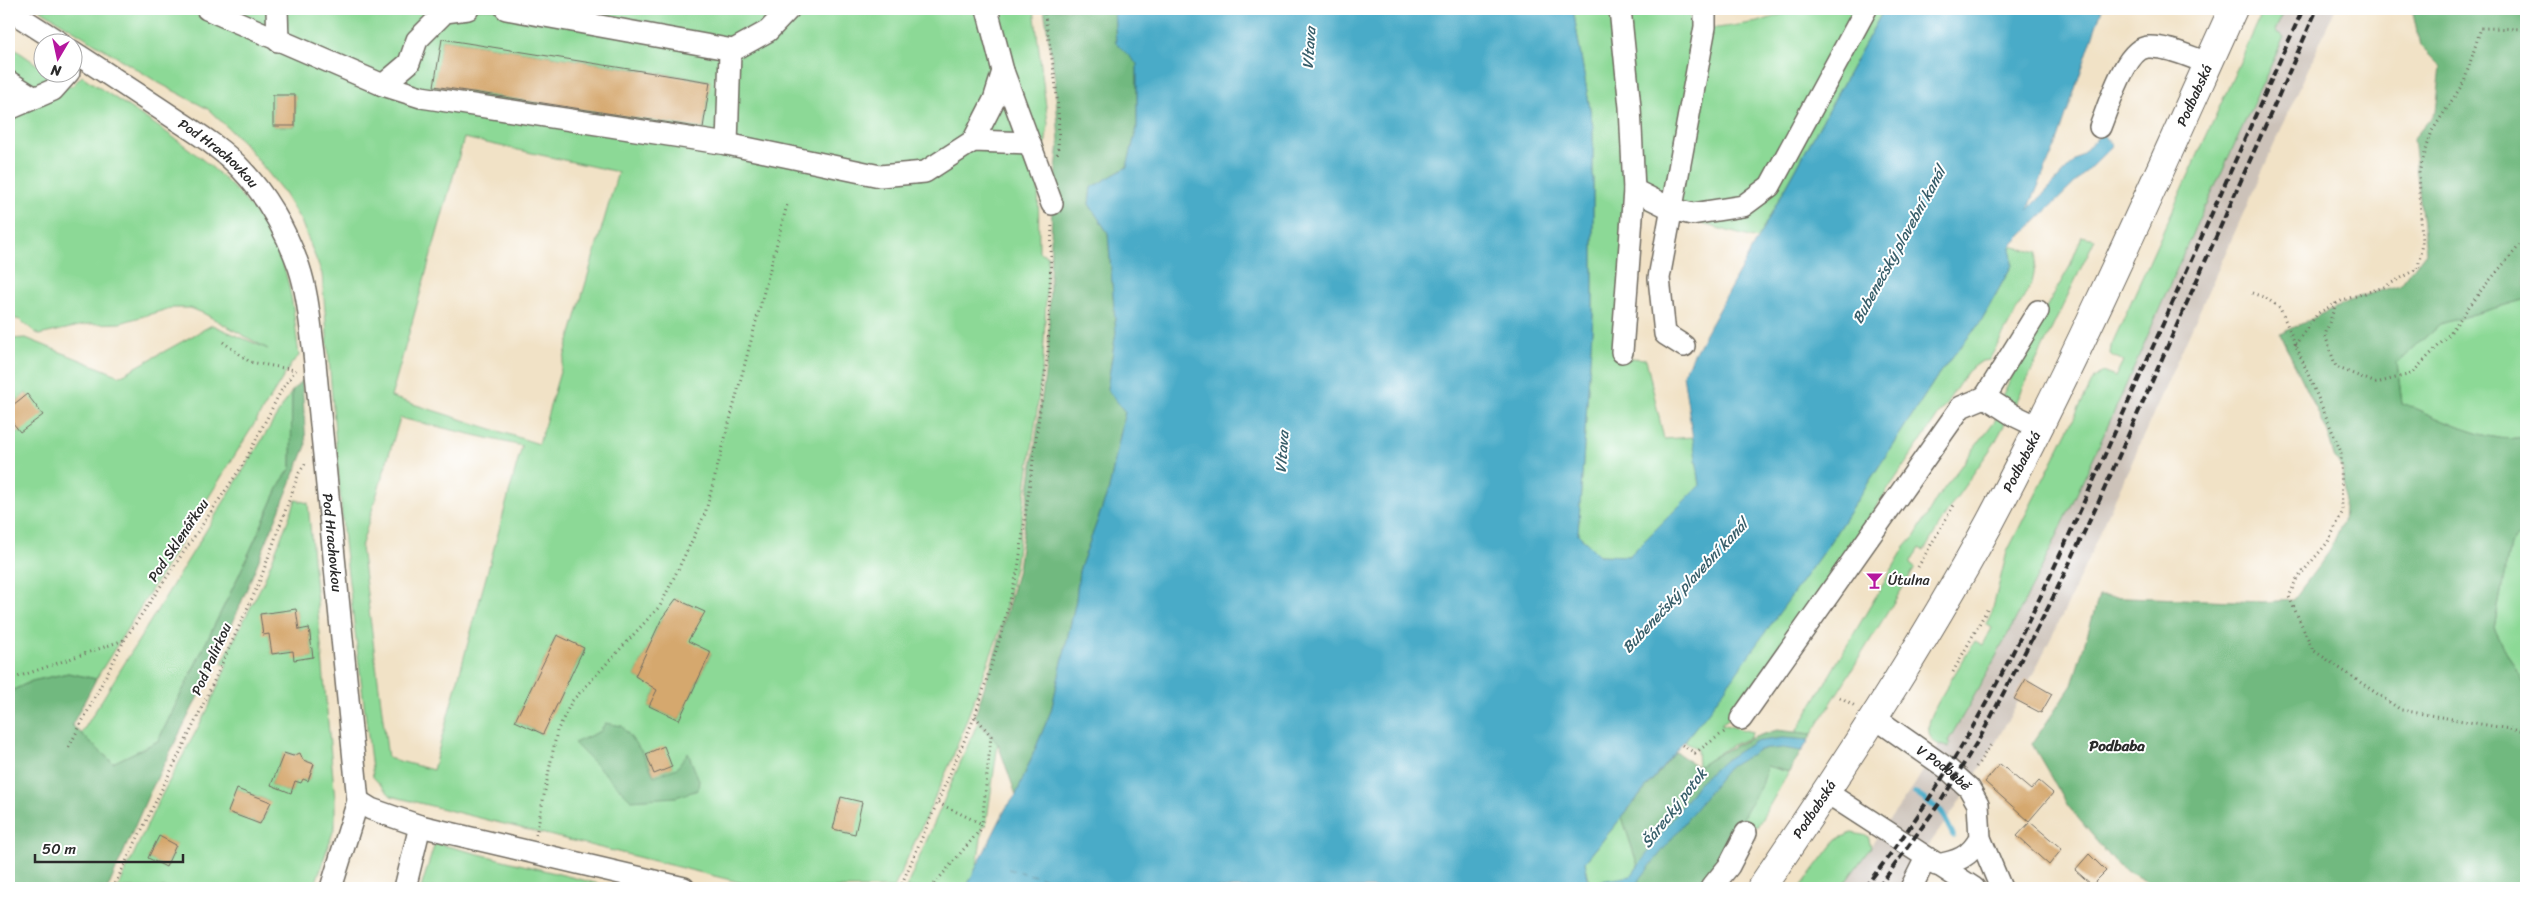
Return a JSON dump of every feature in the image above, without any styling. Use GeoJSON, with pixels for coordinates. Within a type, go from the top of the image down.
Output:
{"type":"FeatureCollection","features":[{"type":"Feature","properties":{"kind":"main road","name":"Podbabská"},"geometry":{"type":"LineString","coordinates":[[1761,888],[1875,718],[1957,581],[2038,427],[2125,250],[2232,9]]}},
{"type":"Feature","properties":{"kind":"street"},"geometry":{"type":"LineString","coordinates":[[277,9],[278,41]]}},
{"type":"Feature","properties":{"kind":"street"},"geometry":{"type":"LineString","coordinates":[[384,86],[409,63],[418,40],[445,12],[468,9]]}},
{"type":"Feature","properties":{"kind":"street"},"geometry":{"type":"LineString","coordinates":[[506,9],[733,50]]}},
{"type":"Feature","properties":{"kind":"street"},"geometry":{"type":"LineString","coordinates":[[727,144],[730,52],[768,31],[789,9]]}},
{"type":"Feature","properties":{"kind":"street"},"geometry":{"type":"LineString","coordinates":[[987,9],[1003,71],[1052,204]]}},
{"type":"Feature","properties":{"kind":"street"},"geometry":{"type":"LineString","coordinates":[[1620,9],[1630,107],[1634,190],[1622,352]]}},
{"type":"Feature","properties":{"kind":"street"},"geometry":{"type":"LineString","coordinates":[[1684,346],[1664,334],[1659,278],[1705,27],[1706,9]]}},
{"type":"Feature","properties":{"kind":"street"},"geometry":{"type":"LineString","coordinates":[[1634,190],[1672,209],[1692,214],[1743,206],[1770,186],[1866,9]]}},
{"type":"Feature","properties":{"kind":"street"},"geometry":{"type":"LineString","coordinates":[[9,10],[43,32]]}},
{"type":"Feature","properties":{"kind":"street"},"geometry":{"type":"LineString","coordinates":[[220,12],[278,41],[384,86],[421,97],[727,144],[880,176],[925,172],[973,141],[994,100],[1003,71]]}},
{"type":"Feature","properties":{"kind":"street"},"geometry":{"type":"LineString","coordinates":[[2100,127],[2123,70],[2133,54],[2146,47],[2161,48],[2208,63]]}},
{"type":"Feature","properties":{"kind":"street","name":"Pod Hrachovkou"},"geometry":{"type":"LineString","coordinates":[[82,67],[213,145],[240,168],[259,189],[287,237],[299,268],[307,295],[314,353],[358,801]]}},
{"type":"Feature","properties":{"kind":"street"},"geometry":{"type":"LineString","coordinates":[[9,82],[33,97]]}},
{"type":"Feature","properties":{"kind":"street"},"geometry":{"type":"LineString","coordinates":[[9,108],[53,90],[59,82]]}},
{"type":"Feature","properties":{"kind":"street"},"geometry":{"type":"LineString","coordinates":[[973,141],[1030,143]]}},
{"type":"Feature","properties":{"kind":"street"},"geometry":{"type":"LineString","coordinates":[[1741,719],[1961,407],[1985,397],[2038,311]]}},
{"type":"Feature","properties":{"kind":"street"},"geometry":{"type":"LineString","coordinates":[[1985,397],[2013,415],[2038,427]]}},
{"type":"Feature","properties":{"kind":"street","name":"V Podbabě"},"geometry":{"type":"LineString","coordinates":[[1875,718],[1948,769],[1969,788],[1978,804],[1980,838],[2001,888]]}},
{"type":"Feature","properties":{"kind":"street"},"geometry":{"type":"LineString","coordinates":[[1826,792],[1931,862],[1974,888]]}},
{"type":"Feature","properties":{"kind":"street"},"geometry":{"type":"LineString","coordinates":[[332,888],[358,801],[371,809],[420,826],[684,888]]}},
{"type":"Feature","properties":{"kind":"street"},"geometry":{"type":"LineString","coordinates":[[405,888],[420,826]]}},
{"type":"Feature","properties":{"kind":"street"},"geometry":{"type":"LineString","coordinates":[[1711,888],[1729,866],[1746,833]]}},
{"type":"Feature","properties":{"kind":"street"},"geometry":{"type":"LineString","coordinates":[[1931,862],[1956,862],[1973,851],[1980,838]]}},
{"type":"Feature","properties":{"kind":"street"},"geometry":{"type":"LineString","coordinates":[[1911,888],[1931,862]]}},
{"type":"Feature","properties":{"kind":"path"},"geometry":{"type":"LineString","coordinates":[[1044,9],[1055,80],[1059,143],[1057,160]]}},
{"type":"Feature","properties":{"kind":"path"},"geometry":{"type":"LineString","coordinates":[[2294,345],[2318,313],[2336,303],[2384,287],[2418,268],[2422,243],[2419,172],[2432,131],[2464,82],[2481,28],[2526,29]]}},
{"type":"Feature","properties":{"kind":"path"},"geometry":{"type":"LineString","coordinates":[[900,888],[975,716],[1000,638],[1018,569],[1048,352],[1052,204]]}},
{"type":"Feature","properties":{"kind":"path"},"geometry":{"type":"LineString","coordinates":[[533,852],[557,732],[572,701],[660,606],[705,514],[787,205]]}},
{"type":"Feature","properties":{"kind":"path"},"geometry":{"type":"LineString","coordinates":[[2336,303],[2325,335],[2336,367],[2376,383],[2411,374],[2447,336],[2483,288],[2526,238]]}},
{"type":"Feature","properties":{"kind":"path"},"geometry":{"type":"LineString","coordinates":[[2252,293],[2266,298],[2280,308],[2287,322],[2294,345],[2341,452],[2342,513],[2328,542],[2296,580],[2290,597],[2313,650],[2401,710],[2526,732]]}},
{"type":"Feature","properties":{"kind":"path"},"geometry":{"type":"LineString","coordinates":[[223,342],[250,362],[296,370]]}},
{"type":"Feature","properties":{"kind":"path","name":"Pod Sklenářkou"},"geometry":{"type":"LineString","coordinates":[[69,746],[125,639],[244,463],[282,389],[296,370],[314,353]]}},
{"type":"Feature","properties":{"kind":"path","name":"Pod Palírkou"},"geometry":{"type":"LineString","coordinates":[[112,888],[196,720],[259,583],[299,473],[323,436]]}},
{"type":"Feature","properties":{"kind":"path"},"geometry":{"type":"LineString","coordinates":[[1918,567],[1954,505]]}},
{"type":"Feature","properties":{"kind":"path"},"geometry":{"type":"LineString","coordinates":[[1952,672],[1988,608]]}},
{"type":"Feature","properties":{"kind":"path"},"geometry":{"type":"LineString","coordinates":[[9,680],[125,639]]}},
{"type":"Feature","properties":{"kind":"path"},"geometry":{"type":"LineString","coordinates":[[931,888],[980,830],[982,824],[991,736],[975,716]]}},
{"type":"Feature","properties":{"kind":"path"},"geometry":{"type":"LineString","coordinates":[[1682,745],[1695,753],[1741,719]]}},
{"type":"Feature","properties":{"kind":"path"},"geometry":{"type":"LineString","coordinates":[[1974,771],[1992,743]]}},
{"type":"Feature","properties":{"kind":"path"},"geometry":{"type":"LineString","coordinates":[[938,803],[982,824]]}},
{"type":"Feature","properties":{"kind":"shaded area"},"geometry":{"type":"Polygon","coordinates":[[[2283,9],[2335,9],[2067,606],[2032,676],[1996,742],[1954,810],[1898,888],[1841,888],[1915,784],[1955,718],[1990,654],[2283,9]]]}},
{"type":"Feature","properties":{"kind":"green space"},"geometry":{"type":"Polygon","coordinates":[[[39,9],[1034,9],[1048,123],[1045,148],[1038,164],[1039,252],[1048,256],[1043,362],[1015,567],[1002,625],[952,759],[894,888],[763,888],[391,796],[373,777],[344,542],[322,274],[301,221],[282,190],[244,143],[208,109],[159,83],[82,36],[82,32],[76,32],[39,9]],[[442,39],[435,87],[703,129],[710,81],[442,39]],[[273,95],[273,126],[295,126],[295,95],[273,95]],[[464,138],[391,397],[539,444],[618,172],[464,138]],[[400,418],[361,547],[388,758],[433,770],[522,446],[400,418]],[[676,599],[669,609],[699,622],[704,612],[676,599]],[[662,618],[635,676],[646,683],[682,628],[662,618]],[[557,635],[515,721],[542,734],[584,649],[557,635]],[[681,639],[649,706],[679,720],[711,653],[681,639]],[[664,747],[646,754],[654,774],[672,767],[664,747]],[[841,797],[834,829],[854,834],[862,802],[841,797]]]}},
{"type":"Feature","properties":{"kind":"green space"},"geometry":{"type":"Polygon","coordinates":[[[1044,9],[1114,9],[1116,43],[1137,64],[1137,127],[1127,167],[1091,188],[1089,204],[1108,233],[1116,332],[1107,389],[1125,411],[1109,489],[1079,571],[1076,600],[1051,711],[1016,795],[998,744],[975,716],[1000,638],[1018,569],[1048,352],[1052,204],[1059,143],[1055,80],[1044,9]]]}},
{"type":"Feature","properties":{"kind":"green space"},"geometry":{"type":"Polygon","coordinates":[[[1573,9],[1688,9],[1692,25],[1718,28],[1758,22],[1798,9],[1884,9],[1757,239],[1626,203],[1617,357],[1646,359],[1664,439],[1693,437],[1700,485],[1629,556],[1599,555],[1578,534],[1593,316],[1593,127],[1573,9]]]}},
{"type":"Feature","properties":{"kind":"green space"},"geometry":{"type":"Polygon","coordinates":[[[2264,9],[2285,9],[2275,31],[2284,37],[2205,205],[2053,545],[2020,612],[1948,741],[1950,744],[1948,747],[1939,745],[1929,734],[1931,717],[1975,641],[1983,645],[1992,628],[1986,624],[1992,612],[2007,552],[2094,378],[2102,372],[2115,377],[2123,361],[2110,354],[2111,346],[2264,9]]]}},
{"type":"Feature","properties":{"kind":"green space"},"geometry":{"type":"Polygon","coordinates":[[[2412,9],[2526,9],[2526,299],[2440,324],[2397,363],[2402,403],[2464,429],[2481,434],[2512,439],[2526,436],[2526,528],[2510,545],[2494,628],[2526,690],[2526,888],[2158,888],[2118,866],[2068,806],[2032,744],[2072,685],[2099,596],[2263,602],[2293,600],[2329,552],[2343,521],[2345,493],[2343,470],[2334,456],[2328,433],[2280,334],[2356,298],[2400,285],[2426,252],[2413,139],[2436,112],[2441,67],[2420,46],[2412,9]]]}},
{"type":"Feature","properties":{"kind":"green space"},"geometry":{"type":"Polygon","coordinates":[[[9,45],[32,61],[32,82],[63,82],[71,87],[76,82],[82,82],[82,76],[168,134],[224,178],[248,204],[267,231],[282,262],[291,297],[299,356],[292,363],[96,679],[68,673],[32,681],[9,692],[9,418],[18,433],[43,414],[41,410],[39,412],[26,393],[9,408],[9,339],[26,338],[120,376],[212,325],[268,349],[203,313],[190,308],[171,308],[120,323],[88,324],[39,335],[20,320],[9,317],[9,45]]]}},
{"type":"Feature","properties":{"kind":"green space"},"geometry":{"type":"Polygon","coordinates":[[[2082,236],[2095,239],[2015,405],[1994,444],[1952,504],[1924,551],[1919,548],[1910,564],[1915,568],[1812,734],[1796,732],[1905,547],[1915,536],[1937,498],[1996,419],[2004,403],[2000,400],[2048,304],[2069,268],[2082,236]]]}},
{"type":"Feature","properties":{"kind":"green space"},"geometry":{"type":"Polygon","coordinates":[[[2011,246],[2038,253],[2032,283],[1989,360],[1982,361],[1968,371],[1737,713],[1721,724],[1752,732],[1751,737],[1730,746],[1698,767],[1697,749],[1685,741],[1828,545],[1940,372],[1980,323],[2012,265],[2011,246]]]}},
{"type":"Feature","properties":{"kind":"green space"},"geometry":{"type":"Polygon","coordinates":[[[2526,299],[2526,436],[2512,439],[2481,434],[2464,429],[2402,403],[2397,363],[2440,324],[2526,299]]]}},
{"type":"Feature","properties":{"kind":"green space"},"geometry":{"type":"Polygon","coordinates":[[[302,380],[306,446],[222,649],[148,796],[108,888],[22,888],[9,882],[9,692],[32,681],[68,673],[96,679],[72,725],[113,763],[158,741],[239,575],[281,482],[291,468],[292,391],[302,380]]]}},
{"type":"Feature","properties":{"kind":"green space"},"geometry":{"type":"Polygon","coordinates":[[[292,391],[291,468],[281,482],[239,575],[158,741],[113,763],[81,734],[292,391]]]}},
{"type":"Feature","properties":{"kind":"green space"},"geometry":{"type":"Polygon","coordinates":[[[296,500],[308,503],[335,799],[335,826],[314,888],[118,888],[158,802],[208,709],[227,665],[222,663],[263,583],[296,500]],[[296,610],[261,614],[269,634],[272,654],[293,651],[295,659],[313,657],[309,628],[299,630],[296,610]],[[284,753],[271,785],[291,793],[295,781],[303,779],[308,781],[314,764],[303,760],[301,756],[284,753]],[[237,789],[228,812],[260,824],[268,810],[266,808],[269,801],[237,789]],[[159,837],[148,858],[166,867],[176,845],[159,837]]]}},
{"type":"Feature","properties":{"kind":"green space"},"geometry":{"type":"Polygon","coordinates":[[[2526,528],[2526,690],[2494,628],[2510,545],[2526,528]]]}},
{"type":"Feature","properties":{"kind":"green space"},"geometry":{"type":"Polygon","coordinates":[[[978,722],[998,744],[986,826],[983,825],[977,866],[966,888],[906,888],[978,722]]]}},
{"type":"Feature","properties":{"kind":"green space"},"geometry":{"type":"Polygon","coordinates":[[[605,723],[622,726],[642,752],[654,776],[677,768],[688,753],[699,780],[698,790],[676,797],[631,800],[574,743],[601,731],[605,723]]]}},
{"type":"Feature","properties":{"kind":"green space"},"geometry":{"type":"Polygon","coordinates":[[[1777,730],[1812,734],[1789,772],[1767,766],[1763,782],[1702,888],[1637,888],[1638,866],[1622,817],[1676,752],[1698,767],[1736,745],[1777,730]]]}},
{"type":"Feature","properties":{"kind":"green space"},"geometry":{"type":"Polygon","coordinates":[[[1767,766],[1789,772],[1757,827],[1742,818],[1763,782],[1767,766]]]}},
{"type":"Feature","properties":{"kind":"green space"},"geometry":{"type":"Polygon","coordinates":[[[1622,817],[1638,866],[1631,877],[1590,883],[1585,862],[1622,817]]]}},
{"type":"Feature","properties":{"kind":"green space"},"geometry":{"type":"Polygon","coordinates":[[[1852,833],[1868,836],[1871,847],[1841,888],[1800,888],[1837,839],[1852,833]]]}},
{"type":"Feature","properties":{"kind":"green space"},"geometry":{"type":"Polygon","coordinates":[[[435,843],[615,888],[421,888],[435,843]]]}},
{"type":"Feature","properties":{"kind":"water"},"geometry":{"type":"Polygon","coordinates":[[[1114,9],[1573,9],[1593,127],[1593,316],[1578,534],[1599,555],[1629,556],[1700,485],[1683,374],[1884,9],[2102,9],[2057,142],[2028,210],[2102,133],[2113,145],[2011,246],[2012,265],[1980,323],[1940,372],[1828,545],[1708,712],[1585,862],[1589,883],[1631,876],[1700,781],[1727,759],[1754,742],[1783,738],[1809,740],[1802,751],[1783,748],[1758,750],[1727,769],[1636,884],[1627,888],[966,888],[1006,808],[1016,795],[1051,711],[1076,600],[1079,571],[1109,489],[1125,412],[1107,389],[1116,332],[1108,233],[1089,204],[1091,188],[1127,167],[1137,127],[1137,64],[1116,43],[1114,9]]]}},
{"type":"Feature","properties":{"kind":"building"},"geometry":{"type":"Polygon","coordinates":[[[442,39],[710,82],[703,128],[434,86],[442,39]]]}},
{"type":"Feature","properties":{"kind":"building"},"geometry":{"type":"Polygon","coordinates":[[[273,95],[295,95],[295,126],[273,126],[273,95]]]}},
{"type":"Feature","properties":{"kind":"building"},"geometry":{"type":"Polygon","coordinates":[[[27,394],[43,415],[20,432],[9,418],[9,408],[27,394]]]}},
{"type":"Feature","properties":{"kind":"building"},"geometry":{"type":"Polygon","coordinates":[[[676,599],[705,612],[688,641],[711,652],[679,720],[649,706],[657,690],[635,676],[662,618],[676,599]]]}},
{"type":"Feature","properties":{"kind":"building"},"geometry":{"type":"Polygon","coordinates":[[[296,609],[299,630],[309,628],[313,657],[294,660],[293,651],[272,654],[269,634],[263,635],[260,614],[296,609]]]}},
{"type":"Feature","properties":{"kind":"building"},"geometry":{"type":"Polygon","coordinates":[[[557,635],[584,648],[543,734],[515,721],[557,635]]]}},
{"type":"Feature","properties":{"kind":"building"},"geometry":{"type":"Polygon","coordinates":[[[2026,679],[2052,694],[2041,713],[2014,699],[2026,679]]]}},
{"type":"Feature","properties":{"kind":"building"},"geometry":{"type":"Polygon","coordinates":[[[664,746],[672,767],[654,774],[646,754],[664,746]]]}},
{"type":"Feature","properties":{"kind":"building"},"geometry":{"type":"Polygon","coordinates":[[[284,753],[293,756],[300,753],[303,760],[314,764],[308,781],[303,779],[301,783],[295,781],[291,793],[271,785],[284,753]]]}},
{"type":"Feature","properties":{"kind":"building"},"geometry":{"type":"Polygon","coordinates":[[[2000,764],[2031,790],[2039,781],[2053,793],[2029,821],[1985,782],[2000,764]]]}},
{"type":"Feature","properties":{"kind":"building"},"geometry":{"type":"Polygon","coordinates":[[[237,789],[271,802],[260,824],[228,812],[237,789]]]}},
{"type":"Feature","properties":{"kind":"building"},"geometry":{"type":"Polygon","coordinates":[[[841,797],[862,802],[855,834],[833,829],[841,797]]]}},
{"type":"Feature","properties":{"kind":"building"},"geometry":{"type":"Polygon","coordinates":[[[2030,822],[2062,849],[2049,865],[2017,836],[2030,822]]]}},
{"type":"Feature","properties":{"kind":"building"},"geometry":{"type":"Polygon","coordinates":[[[159,836],[176,845],[166,867],[148,858],[159,836]]]}},
{"type":"Feature","properties":{"kind":"building"},"geometry":{"type":"Polygon","coordinates":[[[2089,854],[2106,871],[2092,885],[2075,870],[2089,854]]]}},
{"type":"Feature","properties":{"kind":"waterway","name":"Šárecký potok"},"geometry":{"type":"LineString","coordinates":[[1915,793],[1941,811],[1953,835]]}},
{"type":"Feature","properties":{"kind":"ferry route"},"geometry":{"type":"LineString","coordinates":[[1008,869],[1083,888]]}},
{"type":"Feature","properties":{"kind":"railway"},"geometry":{"type":"LineString","coordinates":[[1864,888],[1903,837],[1938,785],[2002,674],[2058,559],[2303,9]]}},
{"type":"Feature","properties":{"kind":"railway"},"geometry":{"type":"LineString","coordinates":[[1878,888],[1941,801],[1982,734],[2049,606],[2099,501],[2317,9]]}},
{"type":"Feature","properties":{"kind":"place","name":"Útulna"},"geometry":{"type":"Point","coordinates":[1874,580]}},
{"type":"Feature","properties":{"kind":"district","name":"Podbaba"},"geometry":{"type":"Point","coordinates":[2117,746]}},
{"type":"Feature","properties":{"kind":"water label","name":"Vltava"},"geometry":{"type":"Point","coordinates":[1309,48]}},
{"type":"Feature","properties":{"kind":"water label","name":"Bubenečský plavební kanál"},"geometry":{"type":"Point","coordinates":[1899,245]}},
{"type":"Feature","properties":{"kind":"water label","name":"Vltava"},"geometry":{"type":"Point","coordinates":[1282,452]}},
{"type":"Feature","properties":{"kind":"water label","name":"Bubenečský plavební kanál"},"geometry":{"type":"Point","coordinates":[1685,586]}}]}
